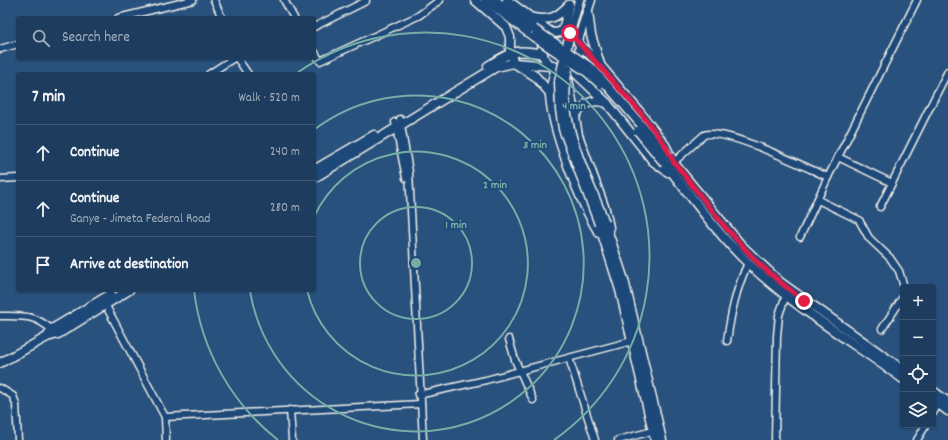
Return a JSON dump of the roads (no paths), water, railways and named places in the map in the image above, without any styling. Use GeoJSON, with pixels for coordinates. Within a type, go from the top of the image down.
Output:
{"type":"FeatureCollection","features":[{"type":"Feature","properties":{"kind":"main road"},"geometry":{"type":"LineString","coordinates":[[475,0],[506,27],[510,37],[510,52],[514,63],[535,76],[550,93]]}},
{"type":"Feature","properties":{"kind":"main road"},"geometry":{"type":"LineString","coordinates":[[486,0],[534,33],[593,69],[725,227],[774,277],[804,301],[900,368]]}},
{"type":"Feature","properties":{"kind":"main road"},"geometry":{"type":"LineString","coordinates":[[495,0],[534,33]]}},
{"type":"Feature","properties":{"kind":"main road"},"geometry":{"type":"LineString","coordinates":[[507,0],[552,33]]}},
{"type":"Feature","properties":{"kind":"main road"},"geometry":{"type":"LineString","coordinates":[[579,0],[570,33],[600,65],[639,111],[665,145],[677,179]]}},
{"type":"Feature","properties":{"kind":"main road"},"geometry":{"type":"LineString","coordinates":[[570,30],[586,0]]}},
{"type":"Feature","properties":{"kind":"main road"},"geometry":{"type":"LineString","coordinates":[[316,169],[398,124],[496,67],[514,63],[568,67],[579,57],[579,43],[591,0]]}},
{"type":"Feature","properties":{"kind":"main road"},"geometry":{"type":"LineString","coordinates":[[530,17],[543,20],[557,16],[570,2]]}},
{"type":"Feature","properties":{"kind":"main road"},"geometry":{"type":"LineString","coordinates":[[570,2],[570,30],[566,77],[568,120],[602,224],[624,280],[662,440]]}},
{"type":"Feature","properties":{"kind":"main road"},"geometry":{"type":"LineString","coordinates":[[588,12],[591,35],[600,65]]}},
{"type":"Feature","properties":{"kind":"main road"},"geometry":{"type":"LineString","coordinates":[[543,54],[544,42],[552,33],[570,30]]}},
{"type":"Feature","properties":{"kind":"main road"},"geometry":{"type":"LineString","coordinates":[[316,177],[510,52],[528,51],[543,54],[553,67],[550,93],[555,126],[588,216],[609,241]]}},
{"type":"Feature","properties":{"kind":"main road"},"geometry":{"type":"LineString","coordinates":[[568,67],[607,103],[653,161],[677,179],[722,235],[748,264],[786,295],[900,377]]}},
{"type":"Feature","properties":{"kind":"main road"},"geometry":{"type":"LineString","coordinates":[[568,67],[574,119],[578,135],[605,209],[609,241],[655,440]]}},
{"type":"Feature","properties":{"kind":"main road"},"geometry":{"type":"LineString","coordinates":[[574,119],[578,109],[587,103],[600,101],[607,103]]}},
{"type":"Feature","properties":{"kind":"main road"},"geometry":{"type":"LineString","coordinates":[[52,333],[115,292]]}},
{"type":"Feature","properties":{"kind":"main road"},"geometry":{"type":"LineString","coordinates":[[0,363],[126,292]]}},
{"type":"Feature","properties":{"kind":"main road"},"geometry":{"type":"LineString","coordinates":[[934,392],[948,402]]}},
{"type":"Feature","properties":{"kind":"main road"},"geometry":{"type":"LineString","coordinates":[[936,402],[948,411]]}},
{"type":"Feature","properties":{"kind":"street"},"geometry":{"type":"LineString","coordinates":[[126,16],[193,0]]}},
{"type":"Feature","properties":{"kind":"street"},"geometry":{"type":"LineString","coordinates":[[214,0],[221,16]]}},
{"type":"Feature","properties":{"kind":"street"},"geometry":{"type":"LineString","coordinates":[[284,0],[293,16]]}},
{"type":"Feature","properties":{"kind":"street"},"geometry":{"type":"LineString","coordinates":[[316,54],[320,61],[418,16],[440,0]]}},
{"type":"Feature","properties":{"kind":"street"},"geometry":{"type":"LineString","coordinates":[[800,237],[828,177],[917,0]]}},
{"type":"Feature","properties":{"kind":"street"},"geometry":{"type":"LineString","coordinates":[[316,26],[366,1]]}},
{"type":"Feature","properties":{"kind":"street"},"geometry":{"type":"LineString","coordinates":[[0,49],[16,45]]}},
{"type":"Feature","properties":{"kind":"street"},"geometry":{"type":"LineString","coordinates":[[212,72],[233,60]]}},
{"type":"Feature","properties":{"kind":"street"},"geometry":{"type":"LineString","coordinates":[[238,60],[246,72]]}},
{"type":"Feature","properties":{"kind":"street"},"geometry":{"type":"LineString","coordinates":[[880,207],[948,71]]}},
{"type":"Feature","properties":{"kind":"street"},"geometry":{"type":"LineString","coordinates":[[398,124],[409,172],[420,440]]}},
{"type":"Feature","properties":{"kind":"street"},"geometry":{"type":"LineString","coordinates":[[670,161],[710,132],[721,134],[760,148],[828,177]]}},
{"type":"Feature","properties":{"kind":"street"},"geometry":{"type":"LineString","coordinates":[[838,157],[892,184]]}},
{"type":"Feature","properties":{"kind":"street"},"geometry":{"type":"LineString","coordinates":[[0,179],[16,178]]}},
{"type":"Feature","properties":{"kind":"street"},"geometry":{"type":"LineString","coordinates":[[818,200],[859,220],[869,238],[890,258],[899,271],[903,284]]}},
{"type":"Feature","properties":{"kind":"street"},"geometry":{"type":"LineString","coordinates":[[727,341],[732,306],[741,278],[748,264]]}},
{"type":"Feature","properties":{"kind":"street"},"geometry":{"type":"LineString","coordinates":[[775,440],[777,336],[779,315],[786,295]]}},
{"type":"Feature","properties":{"kind":"street"},"geometry":{"type":"LineString","coordinates":[[882,329],[900,302]]}},
{"type":"Feature","properties":{"kind":"street"},"geometry":{"type":"LineString","coordinates":[[105,304],[165,417],[166,440]]}},
{"type":"Feature","properties":{"kind":"street"},"geometry":{"type":"LineString","coordinates":[[0,316],[30,316],[52,333]]}},
{"type":"Feature","properties":{"kind":"street"},"geometry":{"type":"LineString","coordinates":[[509,339],[515,360],[533,400]]}},
{"type":"Feature","properties":{"kind":"street"},"geometry":{"type":"LineString","coordinates":[[419,394],[570,358],[632,341]]}},
{"type":"Feature","properties":{"kind":"street"},"geometry":{"type":"LineString","coordinates":[[570,358],[595,440]]}},
{"type":"Feature","properties":{"kind":"street"},"geometry":{"type":"LineString","coordinates":[[0,388],[13,396],[16,404],[18,440]]}},
{"type":"Feature","properties":{"kind":"street"},"geometry":{"type":"LineString","coordinates":[[165,417],[419,404]]}},
{"type":"Feature","properties":{"kind":"street"},"geometry":{"type":"LineString","coordinates":[[419,404],[423,440]]}},
{"type":"Feature","properties":{"kind":"street"},"geometry":{"type":"LineString","coordinates":[[290,410],[292,440]]}},
{"type":"Feature","properties":{"kind":"street"},"geometry":{"type":"LineString","coordinates":[[917,440],[924,428]]}},
{"type":"Feature","properties":{"kind":"street"},"geometry":{"type":"LineString","coordinates":[[618,440],[653,431]]}}]}
